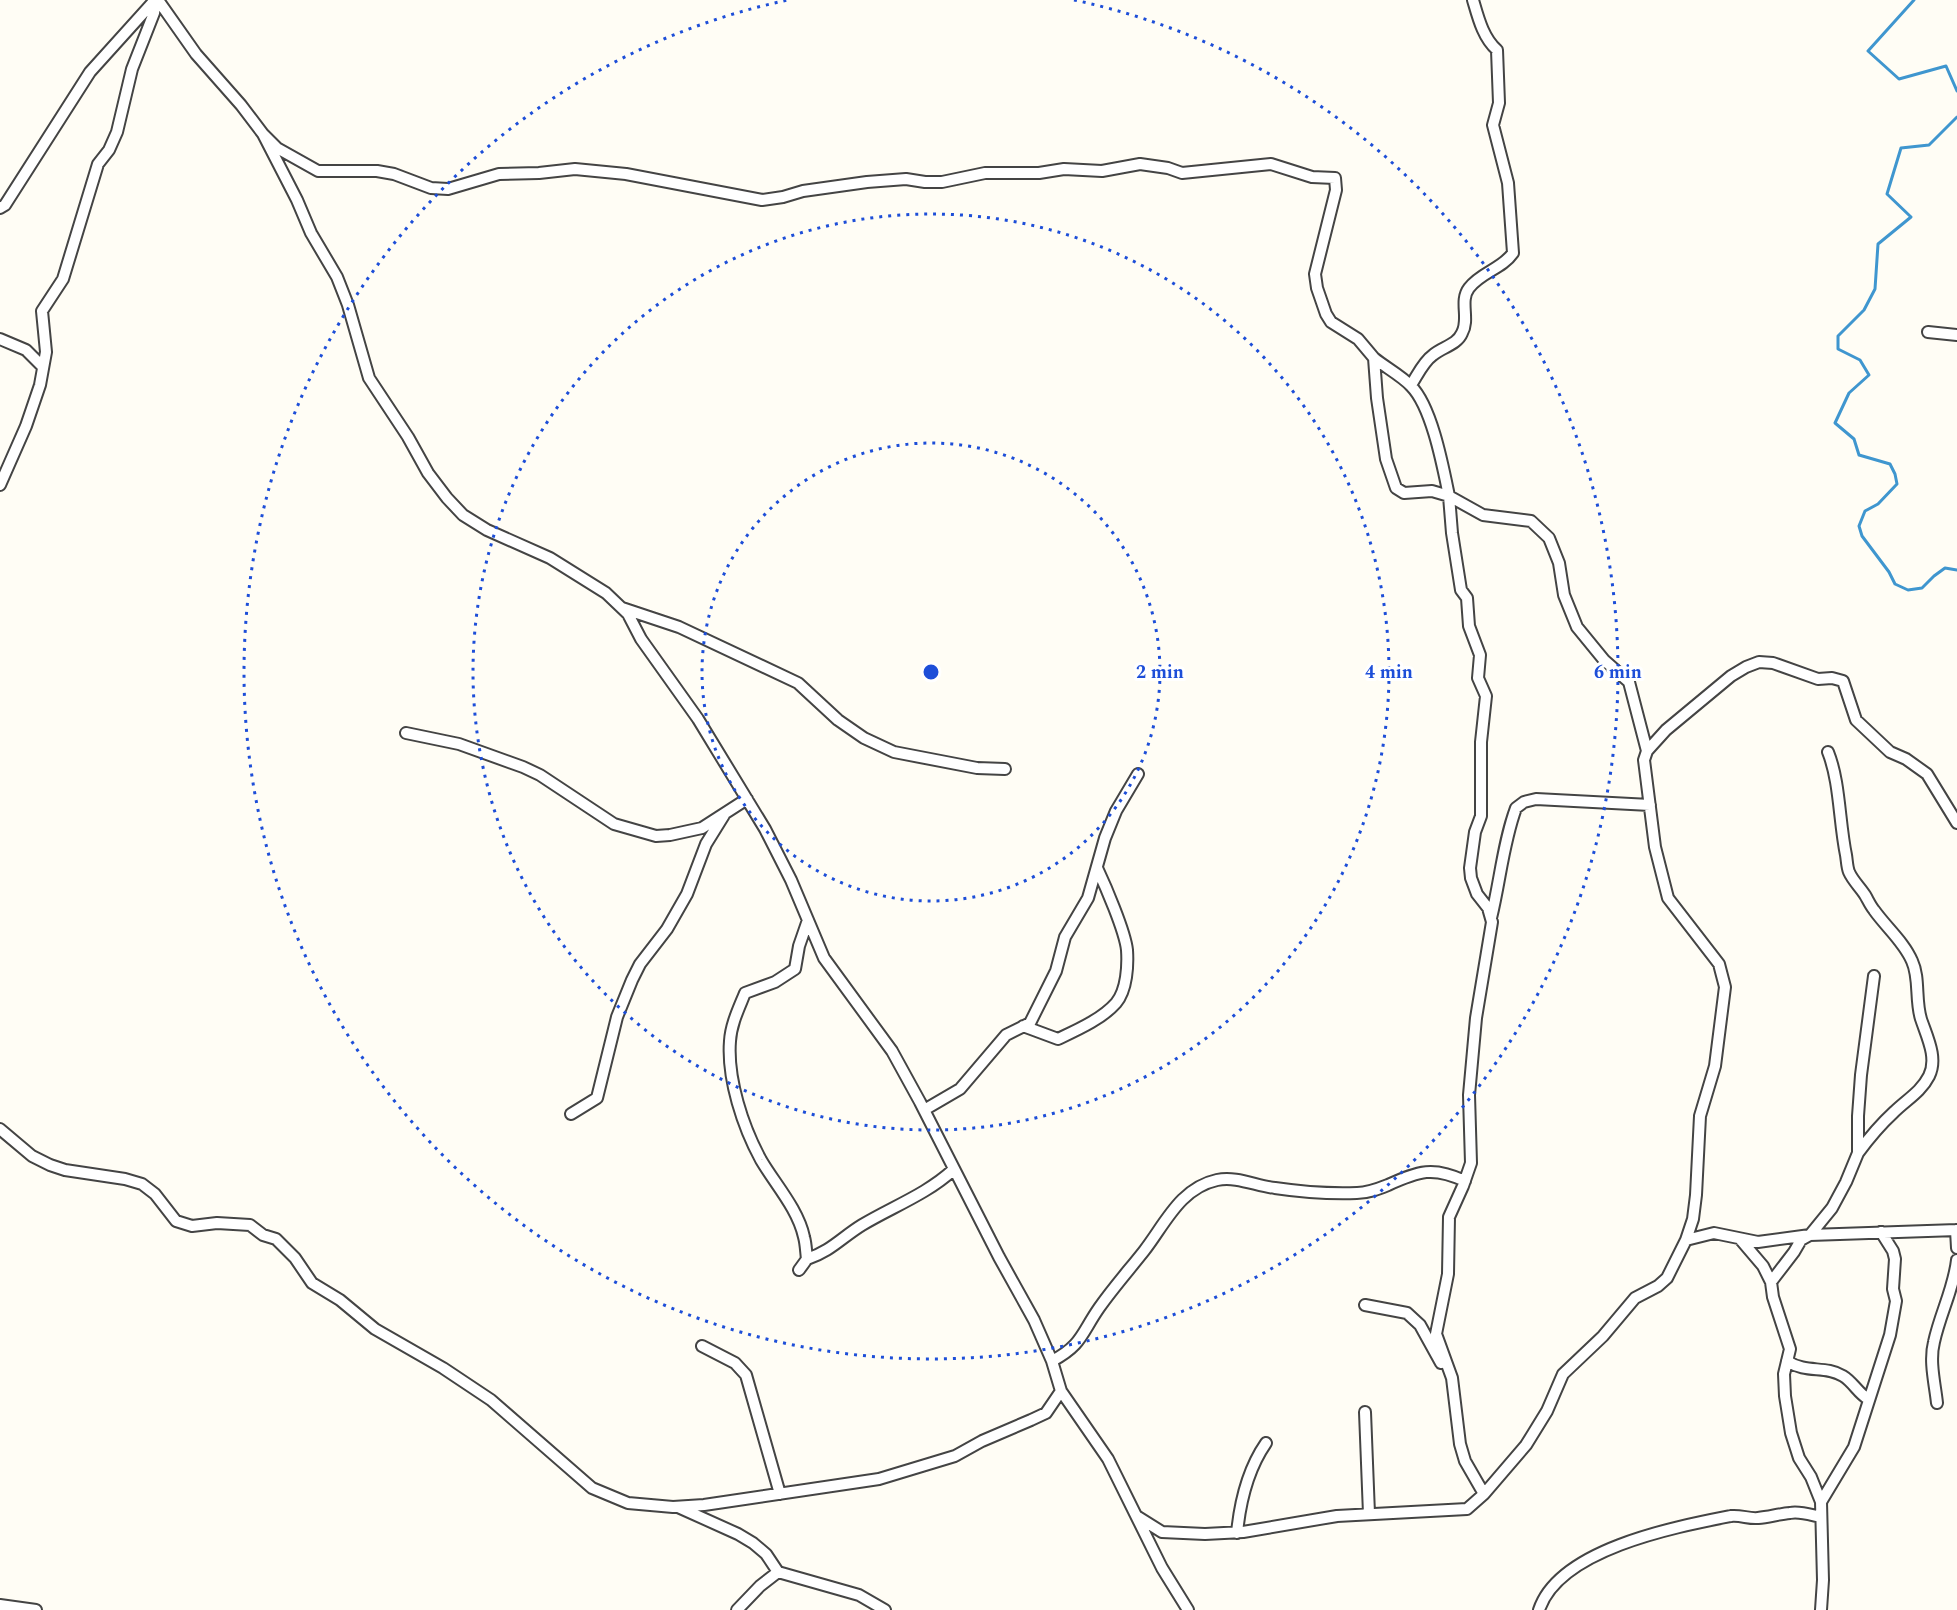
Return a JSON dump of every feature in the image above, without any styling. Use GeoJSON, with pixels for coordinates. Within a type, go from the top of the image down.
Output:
{"type":"FeatureCollection","features":[{"type":"Feature","properties":{"kind":"street"},"geometry":{"type":"LineString","coordinates":[[157,0],[196,54],[263,134],[277,148],[318,171],[377,171],[394,174],[431,188],[448,189],[499,174],[539,174],[575,169],[626,174],[762,200],[867,182],[906,179],[942,182],[985,173],[1039,173],[1064,169],[1102,171],[1140,164],[1182,173],[1271,164],[1312,177],[1335,178],[1335,190],[1316,274],[1317,288],[1331,322],[1358,339],[1374,358],[1411,385],[1429,420],[1449,496],[1461,590],[1467,598],[1469,626],[1480,656],[1478,678],[1486,696],[1481,742],[1481,816],[1475,832],[1470,868],[1471,878],[1488,908],[1492,922],[1469,1095],[1471,1163],[1449,1217],[1448,1274],[1436,1334],[1452,1378],[1460,1444],[1465,1461],[1484,1494]]}},
{"type":"Feature","properties":{"kind":"street"},"geometry":{"type":"LineString","coordinates":[[0,208],[5,205],[90,72],[157,0]]}},
{"type":"Feature","properties":{"kind":"street"},"geometry":{"type":"LineString","coordinates":[[0,485],[26,426],[40,385],[46,352],[42,311],[63,279],[97,167],[117,132],[132,69],[157,0]]}},
{"type":"Feature","properties":{"kind":"street"},"geometry":{"type":"LineString","coordinates":[[1411,385],[1429,358],[1459,339],[1464,331],[1465,295],[1470,287],[1479,278],[1508,260],[1513,253],[1508,183],[1493,125],[1499,103],[1497,50],[1487,37],[1473,0]]}},
{"type":"Feature","properties":{"kind":"street"},"geometry":{"type":"LineString","coordinates":[[263,134],[311,233],[337,277],[348,305],[369,378],[408,437],[428,473],[463,515],[487,530],[550,558],[596,585],[622,608],[698,719],[765,829],[824,958],[892,1052],[924,1110],[953,1170],[1034,1320],[1052,1361],[1060,1391],[1107,1459],[1157,1559],[1188,1610]]}},
{"type":"Feature","properties":{"kind":"street"},"geometry":{"type":"LineString","coordinates":[[1928,332],[1957,335]]}},
{"type":"Feature","properties":{"kind":"street"},"geometry":{"type":"LineString","coordinates":[[0,339],[26,350],[43,368]]}},
{"type":"Feature","properties":{"kind":"street"},"geometry":{"type":"LineString","coordinates":[[1374,358],[1386,459],[1396,488],[1404,493],[1432,491],[1449,496],[1483,515],[1531,520],[1549,538],[1559,563],[1560,580],[1567,603],[1577,627],[1604,660],[1629,682],[1647,751]]}},
{"type":"Feature","properties":{"kind":"street"},"geometry":{"type":"LineString","coordinates":[[622,608],[679,627],[798,683],[838,720],[864,738],[894,752],[977,768],[1005,769]]}},
{"type":"Feature","properties":{"kind":"street"},"geometry":{"type":"LineString","coordinates":[[1138,1517],[1162,1532],[1205,1534],[1237,1533],[1336,1516],[1467,1509],[1484,1494],[1526,1445],[1548,1411],[1563,1374],[1603,1336],[1635,1298],[1658,1286],[1667,1278],[1686,1240],[1693,1219],[1700,1116],[1715,1066],[1725,987],[1719,964],[1668,898],[1655,847],[1644,760],[1647,751],[1666,730],[1731,676],[1759,662],[1773,663],[1818,679],[1832,678],[1843,681],[1856,720],[1890,752],[1906,759],[1927,774],[1957,823]]}},
{"type":"Feature","properties":{"kind":"street"},"geometry":{"type":"LineString","coordinates":[[406,733],[459,744],[523,767],[540,775],[614,824],[656,836],[702,828],[747,799]]}},
{"type":"Feature","properties":{"kind":"street"},"geometry":{"type":"LineString","coordinates":[[1771,1282],[1801,1240],[1810,1235],[1838,1198],[1858,1153],[1895,1110],[1908,1101],[1923,1085],[1930,1073],[1932,1056],[1919,1010],[1916,974],[1912,960],[1874,910],[1848,869],[1842,840],[1837,785],[1828,752]]}},
{"type":"Feature","properties":{"kind":"street"},"geometry":{"type":"LineString","coordinates":[[924,1110],[960,1089],[1006,1035],[1030,1023],[1056,972],[1065,937],[1088,898],[1105,838],[1116,811],[1138,774]]}},
{"type":"Feature","properties":{"kind":"street"},"geometry":{"type":"LineString","coordinates":[[1491,919],[1499,886],[1504,849],[1516,808],[1524,802],[1536,799],[1650,806]]}},
{"type":"Feature","properties":{"kind":"street"},"geometry":{"type":"LineString","coordinates":[[571,1114],[597,1098],[617,1017],[632,980],[640,964],[668,929],[687,894],[706,844],[725,813]]}},
{"type":"Feature","properties":{"kind":"street"},"geometry":{"type":"LineString","coordinates":[[1023,1026],[1058,1039],[1086,1025],[1117,1002],[1126,980],[1127,949],[1097,868]]}},
{"type":"Feature","properties":{"kind":"street"},"geometry":{"type":"LineString","coordinates":[[807,1259],[804,1235],[794,1213],[760,1159],[748,1132],[731,1077],[730,1040],[736,1013],[745,993],[775,982],[795,969],[798,946],[808,921]]}},
{"type":"Feature","properties":{"kind":"street"},"geometry":{"type":"LineString","coordinates":[[1858,1153],[1861,1074],[1874,976]]}},
{"type":"Feature","properties":{"kind":"street"},"geometry":{"type":"LineString","coordinates":[[0,1129],[32,1156],[50,1165],[90,1176],[125,1179],[142,1184],[155,1194],[176,1221],[192,1226],[217,1223],[250,1225],[263,1235],[276,1239],[295,1258],[312,1283],[340,1300],[375,1329],[443,1368],[491,1400],[592,1488],[628,1503],[678,1507],[879,1479],[955,1456],[1046,1413],[1060,1391]]}},
{"type":"Feature","properties":{"kind":"street"},"geometry":{"type":"LineString","coordinates":[[799,1270],[807,1259],[824,1254],[853,1231],[937,1184],[953,1170]]}},
{"type":"Feature","properties":{"kind":"street"},"geometry":{"type":"LineString","coordinates":[[1052,1361],[1068,1353],[1080,1340],[1108,1295],[1163,1222],[1180,1202],[1199,1187],[1218,1180],[1238,1180],[1274,1188],[1364,1193],[1413,1174],[1438,1170],[1465,1181]]}},
{"type":"Feature","properties":{"kind":"street"},"geometry":{"type":"LineString","coordinates":[[1686,1240],[1714,1233],[1758,1242],[1810,1235],[1957,1230],[1957,1248]]}},
{"type":"Feature","properties":{"kind":"street"},"geometry":{"type":"LineString","coordinates":[[1821,1502],[1854,1447],[1890,1335],[1896,1300],[1893,1289],[1895,1259],[1893,1251],[1881,1232]]}},
{"type":"Feature","properties":{"kind":"street"},"geometry":{"type":"LineString","coordinates":[[1740,1239],[1763,1266],[1771,1282],[1773,1297],[1790,1349],[1784,1374],[1791,1433],[1799,1458],[1811,1477],[1821,1502],[1823,1580],[1821,1610]]}},
{"type":"Feature","properties":{"kind":"street"},"geometry":{"type":"LineString","coordinates":[[1937,1403],[1932,1358],[1933,1343],[1956,1275],[1957,1260]]}},
{"type":"Feature","properties":{"kind":"street"},"geometry":{"type":"LineString","coordinates":[[1365,1305],[1407,1313],[1419,1325],[1452,1378]]}},
{"type":"Feature","properties":{"kind":"street"},"geometry":{"type":"LineString","coordinates":[[702,1346],[735,1363],[746,1375],[780,1494]]}},
{"type":"Feature","properties":{"kind":"street"},"geometry":{"type":"LineString","coordinates":[[1787,1361],[1798,1368],[1827,1370],[1842,1376],[1868,1399]]}},
{"type":"Feature","properties":{"kind":"street"},"geometry":{"type":"LineString","coordinates":[[1365,1412],[1369,1514]]}},
{"type":"Feature","properties":{"kind":"street"},"geometry":{"type":"LineString","coordinates":[[1237,1533],[1239,1509],[1244,1493],[1255,1462],[1266,1443]]}},
{"type":"Feature","properties":{"kind":"street"},"geometry":{"type":"LineString","coordinates":[[678,1507],[753,1543],[766,1554],[778,1572],[859,1595],[885,1610]]}},
{"type":"Feature","properties":{"kind":"street"},"geometry":{"type":"LineString","coordinates":[[1539,1610],[1542,1601],[1559,1578],[1585,1561],[1634,1539],[1657,1534],[1669,1528],[1733,1516],[1755,1519],[1791,1512],[1821,1516]]}},
{"type":"Feature","properties":{"kind":"street"},"geometry":{"type":"LineString","coordinates":[[737,1610],[760,1586],[778,1572]]}},
{"type":"Feature","properties":{"kind":"street"},"geometry":{"type":"LineString","coordinates":[[5,1607],[36,1610]]}},
{"type":"Feature","properties":{"kind":"waterway"},"geometry":{"type":"LineString","coordinates":[[1914,0],[1868,51],[1899,79],[1946,66],[1957,91]]}},
{"type":"Feature","properties":{"kind":"waterway"},"geometry":{"type":"LineString","coordinates":[[1957,117],[1929,145],[1901,148],[1887,194],[1911,217],[1878,244],[1875,289],[1864,310],[1838,336],[1838,349],[1860,360],[1869,375],[1849,393],[1835,423],[1854,439],[1859,455],[1890,464],[1895,474],[1897,484],[1878,504],[1865,511],[1859,526],[1862,536],[1889,572],[1895,584],[1908,590],[1922,588],[1945,568],[1957,570]]}}]}
